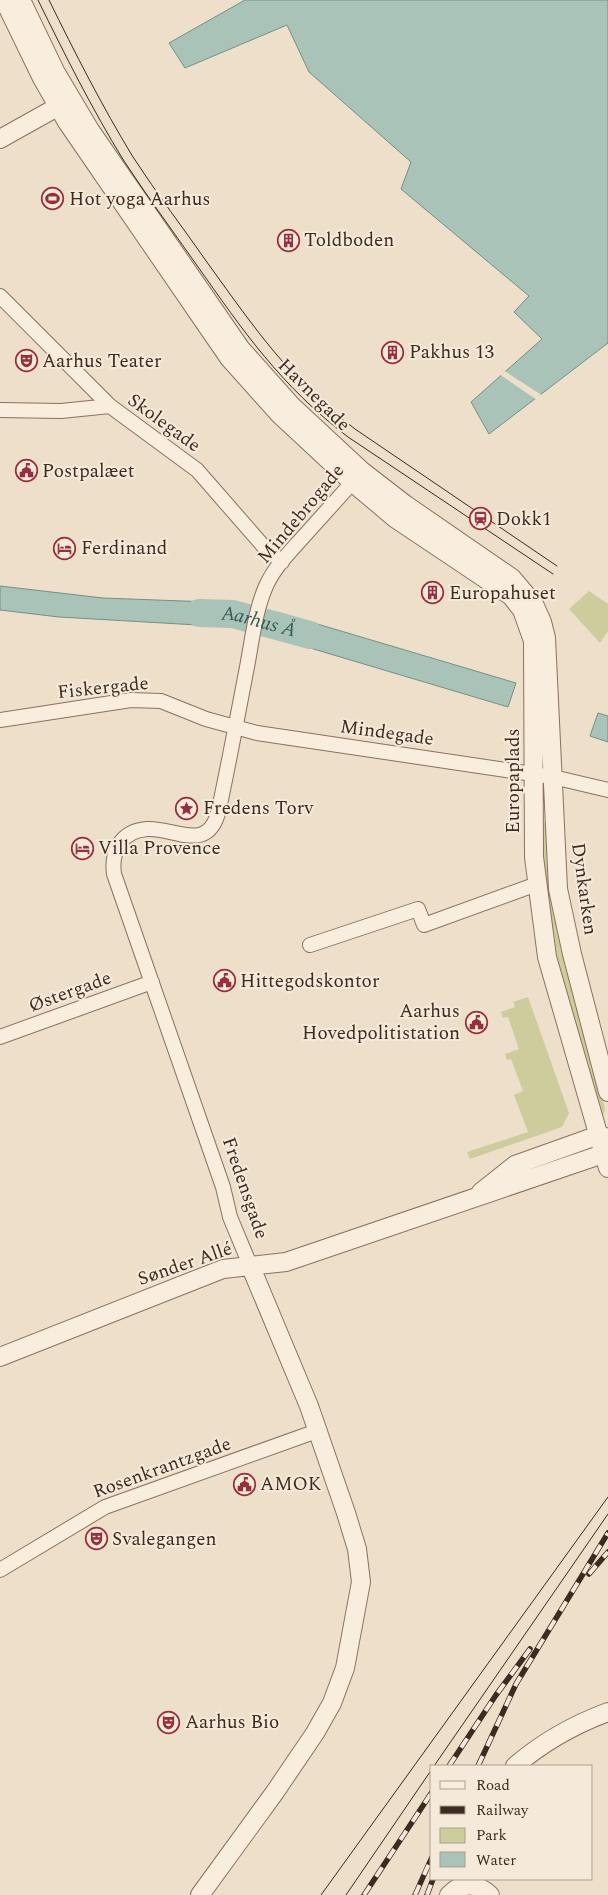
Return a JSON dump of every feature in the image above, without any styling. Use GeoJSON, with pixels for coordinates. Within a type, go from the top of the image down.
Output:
{"type":"FeatureCollection","features":[{"type":"Feature","properties":{"kind":"street"},"geometry":{"type":"LineString","coordinates":[[4,0],[64,103]]}},
{"type":"Feature","properties":{"kind":"street"},"geometry":{"type":"LineString","coordinates":[[21,0],[64,103]]}},
{"type":"Feature","properties":{"kind":"street"},"geometry":{"type":"LineString","coordinates":[[0,139],[64,103]]}},
{"type":"Feature","properties":{"kind":"street","name":"Havnegade"},"geometry":{"type":"LineString","coordinates":[[64,103],[130,190],[241,348],[291,405],[396,519],[511,596],[522,610],[528,624],[540,681]]}},
{"type":"Feature","properties":{"kind":"street","name":"Skolegade"},"geometry":{"type":"LineString","coordinates":[[0,296],[110,406],[197,470],[265,548],[282,562]]}},
{"type":"Feature","properties":{"kind":"street"},"geometry":{"type":"LineString","coordinates":[[0,410],[61,411],[110,406]]}},
{"type":"Feature","properties":{"kind":"street","name":"Mindebrogade"},"geometry":{"type":"LineString","coordinates":[[235,728],[254,633],[267,585],[282,562],[357,477]]}},
{"type":"Feature","properties":{"kind":"street","name":"Europaplads"},"geometry":{"type":"LineString","coordinates":[[537,884],[534,775],[540,681]]}},
{"type":"Feature","properties":{"kind":"street","name":"Europaplads"},"geometry":{"type":"LineString","coordinates":[[540,681],[553,776]]}},
{"type":"Feature","properties":{"kind":"street","name":"Fiskergade"},"geometry":{"type":"LineString","coordinates":[[0,720],[147,700],[162,701],[235,728]]}},
{"type":"Feature","properties":{"kind":"street","name":"Mindegade"},"geometry":{"type":"LineString","coordinates":[[235,728],[257,733],[534,775],[553,776]]}},
{"type":"Feature","properties":{"kind":"street","name":"Fredensgade"},"geometry":{"type":"LineString","coordinates":[[200,1895],[316,1733],[339,1687],[345,1668],[360,1582],[357,1549],[346,1513],[309,1406],[230,1217],[222,1186],[114,874],[112,861],[116,847],[131,834],[148,829],[191,836],[203,833],[214,824],[235,728]]}},
{"type":"Feature","properties":{"kind":"street"},"geometry":{"type":"LineString","coordinates":[[553,776],[608,790]]}},
{"type":"Feature","properties":{"kind":"street","name":"Dynkarken"},"geometry":{"type":"LineString","coordinates":[[553,776],[560,898],[608,1092]]}},
{"type":"Feature","properties":{"kind":"street"},"geometry":{"type":"LineString","coordinates":[[310,945],[418,909],[424,925],[537,884],[548,964],[605,1149]]}},
{"type":"Feature","properties":{"kind":"street","name":"Østergade"},"geometry":{"type":"LineString","coordinates":[[0,1036],[152,982]]}},
{"type":"Feature","properties":{"kind":"street","name":"Sønder Allé"},"geometry":{"type":"LineString","coordinates":[[0,1357],[212,1273],[231,1267],[286,1262],[473,1198],[605,1149]]}},
{"type":"Feature","properties":{"kind":"street","name":"Rosenkrantzgade"},"geometry":{"type":"LineString","coordinates":[[0,1570],[105,1506],[317,1431]]}},
{"type":"Feature","properties":{"kind":"street"},"geometry":{"type":"LineString","coordinates":[[516,1765],[539,1746],[555,1736],[608,1712]]}},
{"type":"Feature","properties":{"kind":"street"},"geometry":{"type":"LineString","coordinates":[[449,1895],[470,1882],[490,1895]]}},
{"type":"Feature","properties":{"kind":"green space"},"geometry":{"type":"Polygon","coordinates":[[[589,591],[608,604],[608,631],[600,643],[569,609],[589,591]]]}},
{"type":"Feature","properties":{"kind":"green space"},"geometry":{"type":"Polygon","coordinates":[[[542,822],[547,823],[549,865],[562,940],[605,1109],[603,1116],[556,961],[544,896],[542,822]]]}},
{"type":"Feature","properties":{"kind":"green space"},"geometry":{"type":"Polygon","coordinates":[[[528,997],[569,1113],[562,1127],[470,1159],[467,1152],[528,1132],[514,1095],[523,1091],[511,1059],[507,1060],[505,1054],[519,1049],[508,1017],[503,1018],[501,1012],[515,1007],[513,1002],[528,997]]]}},
{"type":"Feature","properties":{"kind":"water"},"geometry":{"type":"Polygon","coordinates":[[[245,0],[608,0],[608,343],[489,434],[471,402],[542,339],[514,312],[529,296],[401,189],[411,162],[309,72],[287,25],[185,68],[169,43],[245,0]]]}},
{"type":"Feature","properties":{"kind":"water"},"geometry":{"type":"Polygon","coordinates":[[[0,586],[103,598],[237,603],[232,627],[59,617],[0,610],[0,586]]]}},
{"type":"Feature","properties":{"kind":"water"},"geometry":{"type":"Polygon","coordinates":[[[277,612],[516,683],[508,707],[270,636],[277,612]]]}},
{"type":"Feature","properties":{"kind":"water"},"geometry":{"type":"Polygon","coordinates":[[[598,713],[608,716],[608,742],[590,736],[598,713]]]}},
{"type":"Feature","properties":{"kind":"pier"},"geometry":{"type":"Polygon","coordinates":[[[503,370],[543,396],[537,400],[499,374],[503,370]]]}},
{"type":"Feature","properties":{"kind":"waterway","name":"Aarhus Å"},"geometry":{"type":"LineString","coordinates":[[199,613],[233,614],[310,635]]}},
{"type":"Feature","properties":{"kind":"tram line"},"geometry":{"type":"LineString","coordinates":[[38,0],[90,102],[124,161],[230,312],[264,356],[302,398],[348,437],[553,574]]}},
{"type":"Feature","properties":{"kind":"tram line"},"geometry":{"type":"LineString","coordinates":[[49,0],[89,79],[133,157],[242,311],[275,353],[311,392],[355,429],[557,566]]}},
{"type":"Feature","properties":{"kind":"tram line"},"geometry":{"type":"LineString","coordinates":[[321,1895],[608,1497]]}},
{"type":"Feature","properties":{"kind":"tram line"},"geometry":{"type":"LineString","coordinates":[[435,1765],[608,1514]]}},
{"type":"Feature","properties":{"kind":"tram line"},"geometry":{"type":"LineString","coordinates":[[346,1895],[430,1772]]}},
{"type":"Feature","properties":{"kind":"railway"},"geometry":{"type":"LineString","coordinates":[[478,1765],[516,1684],[608,1533]]}},
{"type":"Feature","properties":{"kind":"railway"},"geometry":{"type":"LineString","coordinates":[[589,1574],[608,1552]]}},
{"type":"Feature","properties":{"kind":"railway"},"geometry":{"type":"LineString","coordinates":[[450,1765],[496,1695],[530,1649]]}},
{"type":"Feature","properties":{"kind":"railway"},"geometry":{"type":"LineString","coordinates":[[364,1895],[430,1795]]}},
{"type":"Feature","properties":{"kind":"railway"},"geometry":{"type":"LineString","coordinates":[[415,1895],[430,1861]]}},
{"type":"Feature","properties":{"kind":"railway"},"geometry":{"type":"LineString","coordinates":[[427,1895],[433,1880]]}},
{"type":"Feature","properties":{"kind":"place","name":"Hot yoga Aarhus"},"geometry":{"type":"Point","coordinates":[53,199]}},
{"type":"Feature","properties":{"kind":"place","name":"Toldboden"},"geometry":{"type":"Point","coordinates":[288,240]}},
{"type":"Feature","properties":{"kind":"place","name":"Pakhus 13"},"geometry":{"type":"Point","coordinates":[393,352]}},
{"type":"Feature","properties":{"kind":"place","name":"Aarhus Teater"},"geometry":{"type":"Point","coordinates":[26,361]}},
{"type":"Feature","properties":{"kind":"place","name":"Postpalæet"},"geometry":{"type":"Point","coordinates":[26,471]}},
{"type":"Feature","properties":{"kind":"place","name":"Dokk1"},"geometry":{"type":"Point","coordinates":[480,519]}},
{"type":"Feature","properties":{"kind":"place","name":"Ferdinand"},"geometry":{"type":"Point","coordinates":[65,548]}},
{"type":"Feature","properties":{"kind":"place","name":"Europahuset"},"geometry":{"type":"Point","coordinates":[433,593]}},
{"type":"Feature","properties":{"kind":"place","name":"Fredens Torv"},"geometry":{"type":"Point","coordinates":[187,808]}},
{"type":"Feature","properties":{"kind":"place","name":"Villa Provence"},"geometry":{"type":"Point","coordinates":[82,848]}},
{"type":"Feature","properties":{"kind":"place","name":"Hittegodskontor"},"geometry":{"type":"Point","coordinates":[224,981]}},
{"type":"Feature","properties":{"kind":"place","name":"Aarhus Hovedpolitistation"},"geometry":{"type":"Point","coordinates":[476,1022]}},
{"type":"Feature","properties":{"kind":"place","name":"AMOK"},"geometry":{"type":"Point","coordinates":[244,1484]}},
{"type":"Feature","properties":{"kind":"place","name":"Svalegangen"},"geometry":{"type":"Point","coordinates":[96,1539]}},
{"type":"Feature","properties":{"kind":"place","name":"Aarhus Bio"},"geometry":{"type":"Point","coordinates":[169,1722]}}]}
